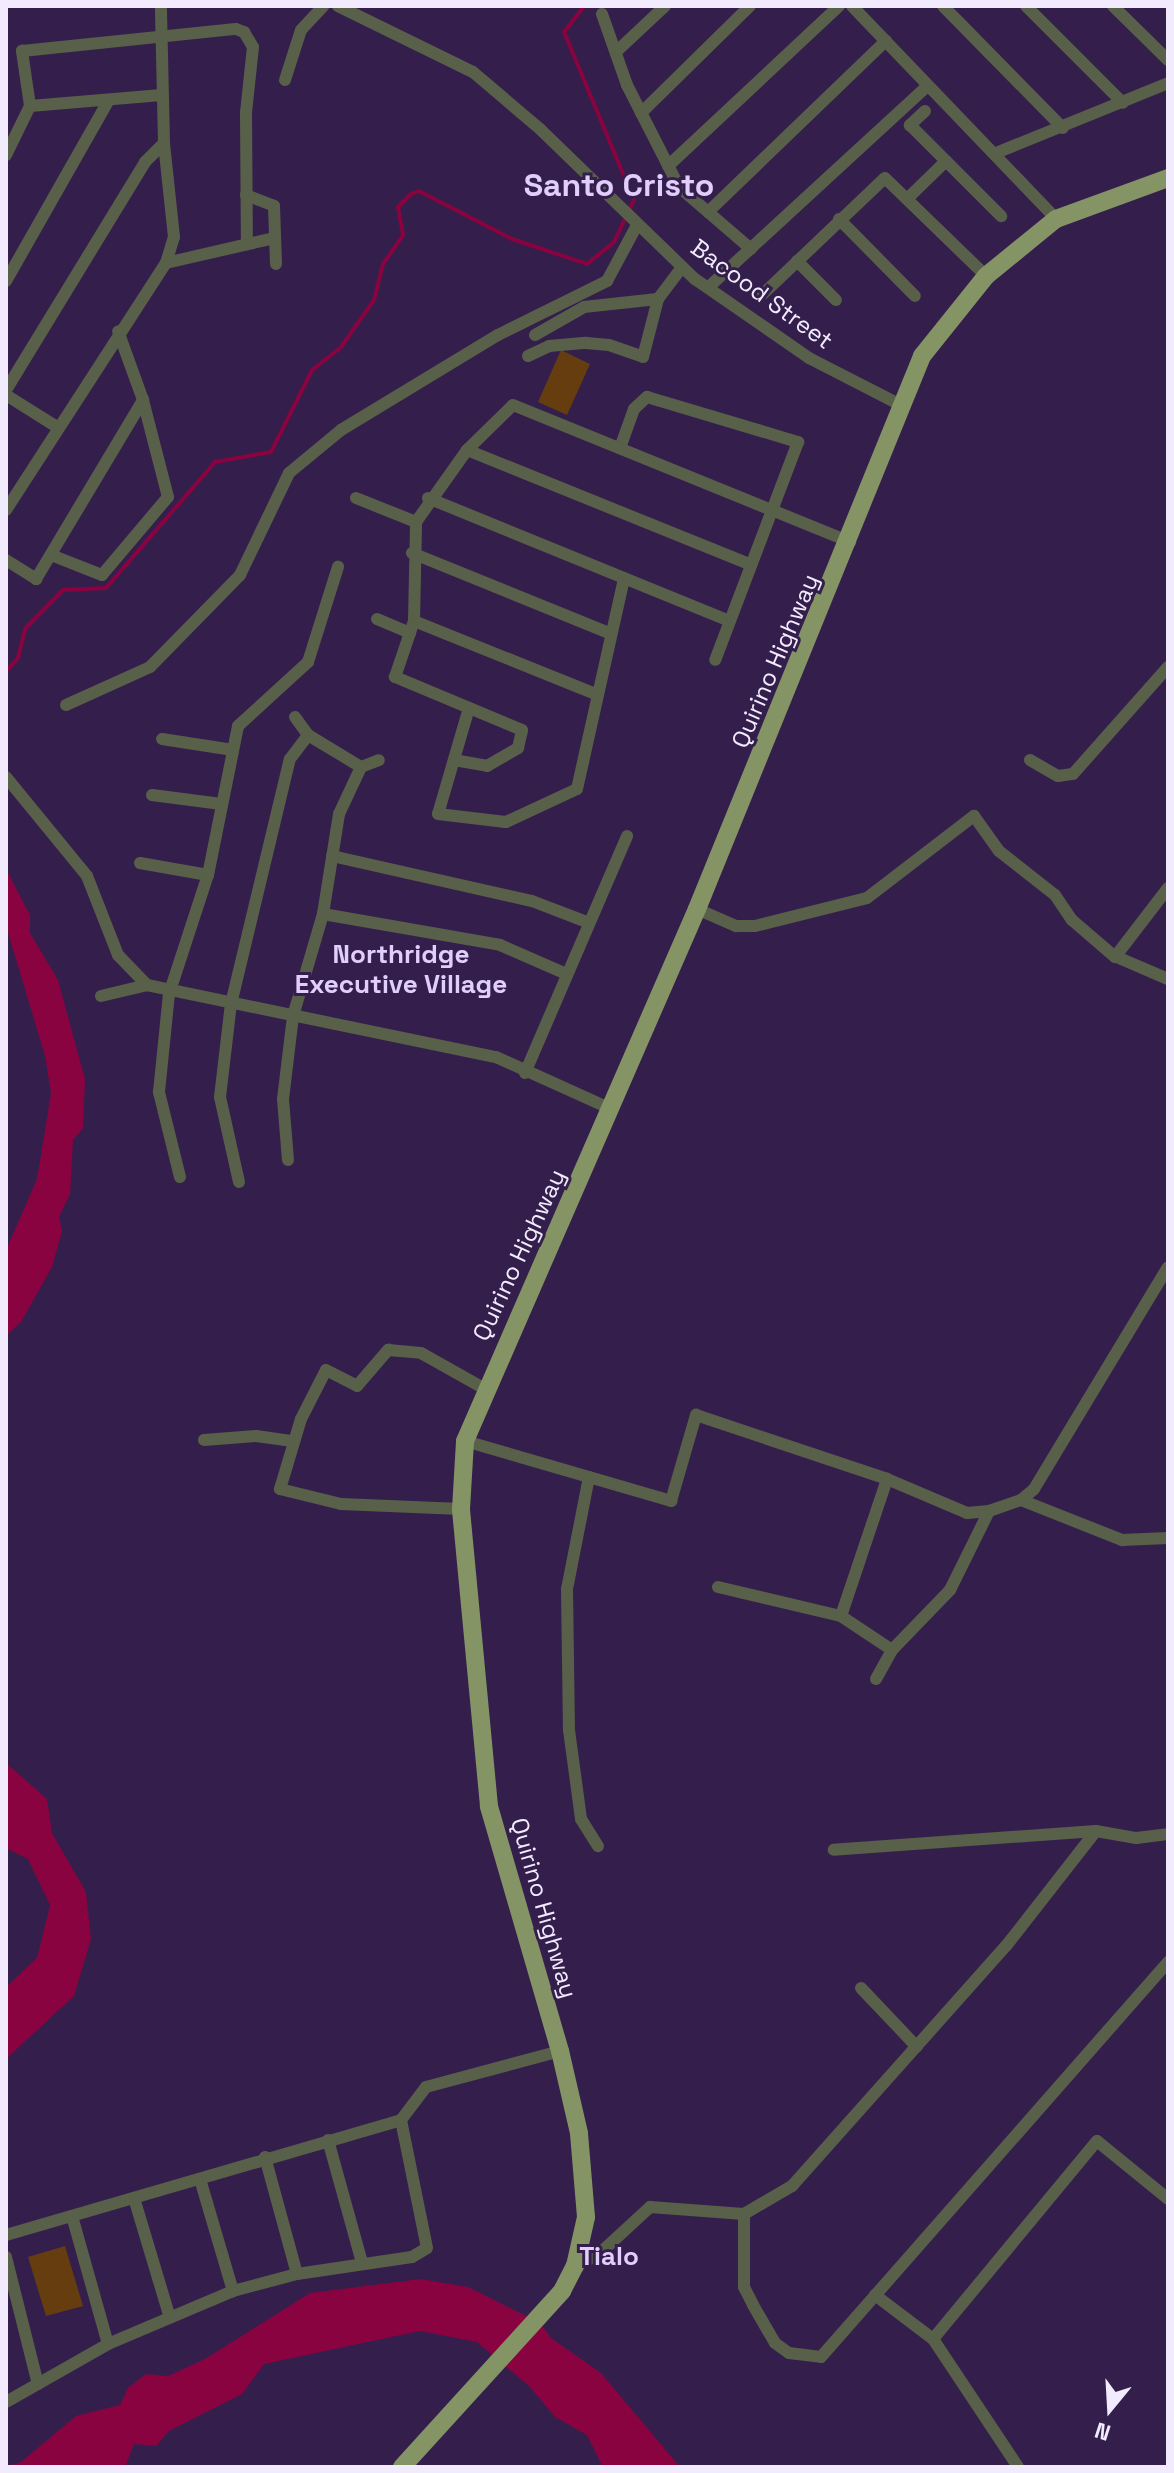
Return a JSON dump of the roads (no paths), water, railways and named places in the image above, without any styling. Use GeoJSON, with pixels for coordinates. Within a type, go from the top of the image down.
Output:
{"type":"FeatureCollection","features":[{"type":"Feature","properties":{"kind":"main road","name":"Quirino Highway"},"geometry":{"type":"LineString","coordinates":[[402,2467],[546,2309],[575,2266],[586,2217],[584,2176],[560,2051],[489,1806],[461,1509],[465,1441],[485,1389],[697,909],[850,542],[922,356],[986,276],[1056,219],[1168,178]]}},
{"type":"Feature","properties":{"kind":"street"},"geometry":{"type":"LineString","coordinates":[[6,510],[118,331],[166,263],[174,237],[164,143],[161,6]]}},
{"type":"Feature","properties":{"kind":"street"},"geometry":{"type":"LineString","coordinates":[[285,80],[301,30],[323,6]]}},
{"type":"Feature","properties":{"kind":"street","name":"Bacood Street"},"geometry":{"type":"LineString","coordinates":[[338,6],[473,72],[682,267],[809,358],[903,406]]}},
{"type":"Feature","properties":{"kind":"street"},"geometry":{"type":"LineString","coordinates":[[617,51],[665,6]]}},
{"type":"Feature","properties":{"kind":"street"},"geometry":{"type":"LineString","coordinates":[[641,113],[750,6]]}},
{"type":"Feature","properties":{"kind":"street"},"geometry":{"type":"LineString","coordinates":[[668,166],[839,6]]}},
{"type":"Feature","properties":{"kind":"street"},"geometry":{"type":"LineString","coordinates":[[852,6],[1056,219]]}},
{"type":"Feature","properties":{"kind":"street"},"geometry":{"type":"LineString","coordinates":[[943,6],[1063,128]]}},
{"type":"Feature","properties":{"kind":"street"},"geometry":{"type":"LineString","coordinates":[[1026,6],[1123,103]]}},
{"type":"Feature","properties":{"kind":"street"},"geometry":{"type":"LineString","coordinates":[[1113,6],[1168,60]]}},
{"type":"Feature","properties":{"kind":"street"},"geometry":{"type":"LineString","coordinates":[[602,14],[641,113],[679,187],[751,249]]}},
{"type":"Feature","properties":{"kind":"street"},"geometry":{"type":"LineString","coordinates":[[6,155],[30,106],[22,51],[236,29],[252,39],[247,241]]}},
{"type":"Feature","properties":{"kind":"street"},"geometry":{"type":"LineString","coordinates":[[708,212],[886,41]]}},
{"type":"Feature","properties":{"kind":"street"},"geometry":{"type":"LineString","coordinates":[[996,153],[1168,83]]}},
{"type":"Feature","properties":{"kind":"street"},"geometry":{"type":"LineString","coordinates":[[712,284],[927,86]]}},
{"type":"Feature","properties":{"kind":"street"},"geometry":{"type":"LineString","coordinates":[[30,106],[107,103],[162,95]]}},
{"type":"Feature","properties":{"kind":"street"},"geometry":{"type":"LineString","coordinates":[[6,281],[107,103]]}},
{"type":"Feature","properties":{"kind":"street"},"geometry":{"type":"LineString","coordinates":[[925,111],[910,125],[1001,216]]}},
{"type":"Feature","properties":{"kind":"street"},"geometry":{"type":"LineString","coordinates":[[57,427],[6,392],[145,162],[164,143]]}},
{"type":"Feature","properties":{"kind":"street"},"geometry":{"type":"LineString","coordinates":[[908,198],[946,161]]}},
{"type":"Feature","properties":{"kind":"street"},"geometry":{"type":"LineString","coordinates":[[763,294],[880,179],[889,180],[986,276]]}},
{"type":"Feature","properties":{"kind":"street"},"geometry":{"type":"LineString","coordinates":[[246,195],[274,206],[276,264]]}},
{"type":"Feature","properties":{"kind":"street"},"geometry":{"type":"LineString","coordinates":[[839,219],[915,296]]}},
{"type":"Feature","properties":{"kind":"street"},"geometry":{"type":"LineString","coordinates":[[66,705],[150,667],[240,575],[289,473],[341,430],[498,335],[607,281],[636,223]]}},
{"type":"Feature","properties":{"kind":"street"},"geometry":{"type":"LineString","coordinates":[[166,263],[247,241],[274,238]]}},
{"type":"Feature","properties":{"kind":"street"},"geometry":{"type":"LineString","coordinates":[[797,261],[836,300]]}},
{"type":"Feature","properties":{"kind":"street"},"geometry":{"type":"LineString","coordinates":[[528,356],[549,346],[586,343],[609,345],[641,358],[653,332],[658,299],[682,267]]}},
{"type":"Feature","properties":{"kind":"street"},"geometry":{"type":"LineString","coordinates":[[535,335],[584,307],[658,299]]}},
{"type":"Feature","properties":{"kind":"street"},"geometry":{"type":"LineString","coordinates":[[51,555],[102,575],[168,497],[143,400],[118,331]]}},
{"type":"Feature","properties":{"kind":"street"},"geometry":{"type":"LineString","coordinates":[[620,448],[634,409],[647,397],[798,442],[715,660]]}},
{"type":"Feature","properties":{"kind":"street"},"geometry":{"type":"LineString","coordinates":[[6,560],[36,579],[143,400]]}},
{"type":"Feature","properties":{"kind":"street"},"geometry":{"type":"LineString","coordinates":[[454,760],[487,766],[518,748],[522,730],[395,677],[412,627],[412,553],[416,522],[428,498],[467,450],[513,405],[850,542]]}},
{"type":"Feature","properties":{"kind":"street"},"geometry":{"type":"LineString","coordinates":[[467,450],[751,565]]}},
{"type":"Feature","properties":{"kind":"street"},"geometry":{"type":"LineString","coordinates":[[356,498],[416,522]]}},
{"type":"Feature","properties":{"kind":"street"},"geometry":{"type":"LineString","coordinates":[[428,498],[729,621]]}},
{"type":"Feature","properties":{"kind":"street"},"geometry":{"type":"LineString","coordinates":[[412,553],[611,634]]}},
{"type":"Feature","properties":{"kind":"street"},"geometry":{"type":"LineString","coordinates":[[180,1177],[159,1092],[169,994],[208,875],[238,726],[308,662],[338,567]]}},
{"type":"Feature","properties":{"kind":"street"},"geometry":{"type":"LineString","coordinates":[[469,708],[438,814],[506,822],[577,789],[624,578]]}},
{"type":"Feature","properties":{"kind":"street"},"geometry":{"type":"LineString","coordinates":[[377,619],[412,627],[598,695]]}},
{"type":"Feature","properties":{"kind":"street"},"geometry":{"type":"LineString","coordinates":[[1030,760],[1058,776],[1073,774],[1168,667]]}},
{"type":"Feature","properties":{"kind":"street"},"geometry":{"type":"LineString","coordinates":[[295,717],[308,735],[361,767]]}},
{"type":"Feature","properties":{"kind":"street"},"geometry":{"type":"LineString","coordinates":[[239,1182],[220,1097],[231,1004],[290,759],[308,735]]}},
{"type":"Feature","properties":{"kind":"street"},"geometry":{"type":"LineString","coordinates":[[162,739],[233,750]]}},
{"type":"Feature","properties":{"kind":"street"},"geometry":{"type":"LineString","coordinates":[[288,1160],[283,1099],[293,1016],[323,914],[339,814],[361,767],[379,760]]}},
{"type":"Feature","properties":{"kind":"street"},"geometry":{"type":"LineString","coordinates":[[6,777],[87,876],[118,955],[147,985],[169,994],[496,1057],[525,1073],[611,1109]]}},
{"type":"Feature","properties":{"kind":"street"},"geometry":{"type":"LineString","coordinates":[[152,795],[221,804]]}},
{"type":"Feature","properties":{"kind":"street"},"geometry":{"type":"LineString","coordinates":[[697,909],[736,926],[755,926],[867,898],[974,816],[999,851],[1055,895],[1072,920],[1119,958],[1168,979]]}},
{"type":"Feature","properties":{"kind":"street"},"geometry":{"type":"LineString","coordinates":[[525,1073],[564,973],[627,836]]}},
{"type":"Feature","properties":{"kind":"street"},"geometry":{"type":"LineString","coordinates":[[332,856],[532,901],[587,922]]}},
{"type":"Feature","properties":{"kind":"street"},"geometry":{"type":"LineString","coordinates":[[140,863],[208,875]]}},
{"type":"Feature","properties":{"kind":"street"},"geometry":{"type":"LineString","coordinates":[[1119,958],[1168,888]]}},
{"type":"Feature","properties":{"kind":"street"},"geometry":{"type":"LineString","coordinates":[[323,914],[500,945],[564,973]]}},
{"type":"Feature","properties":{"kind":"street"},"geometry":{"type":"LineString","coordinates":[[101,996],[147,985]]}},
{"type":"Feature","properties":{"kind":"street"},"geometry":{"type":"LineString","coordinates":[[465,1441],[671,1501],[696,1415],[887,1479],[967,1513],[989,1511],[1021,1500],[1034,1489],[1168,1267]]}},
{"type":"Feature","properties":{"kind":"street"},"geometry":{"type":"LineString","coordinates":[[461,1509],[341,1504],[280,1489],[293,1441],[326,1370],[357,1386],[388,1350],[439,1359],[485,1389]]}},
{"type":"Feature","properties":{"kind":"street"},"geometry":{"type":"LineString","coordinates":[[204,1440],[293,1441]]}},
{"type":"Feature","properties":{"kind":"street"},"geometry":{"type":"LineString","coordinates":[[589,1477],[567,1589],[569,1730],[581,1819],[598,1846]]}},
{"type":"Feature","properties":{"kind":"street"},"geometry":{"type":"LineString","coordinates":[[841,1616],[887,1479]]}},
{"type":"Feature","properties":{"kind":"street"},"geometry":{"type":"LineString","coordinates":[[1021,1500],[1122,1540],[1168,1538]]}},
{"type":"Feature","properties":{"kind":"street"},"geometry":{"type":"LineString","coordinates":[[876,1679],[892,1650],[950,1590],[989,1511]]}},
{"type":"Feature","properties":{"kind":"street"},"geometry":{"type":"LineString","coordinates":[[718,1587],[841,1616],[892,1650]]}},
{"type":"Feature","properties":{"kind":"street"},"geometry":{"type":"LineString","coordinates":[[575,2266],[598,2255],[650,2207],[744,2214],[792,2186],[917,2047],[1096,1831]]}},
{"type":"Feature","properties":{"kind":"street"},"geometry":{"type":"LineString","coordinates":[[834,1850],[1096,1831],[1136,1838],[1168,1834]]}},
{"type":"Feature","properties":{"kind":"street"},"geometry":{"type":"LineString","coordinates":[[744,2214],[744,2287],[775,2343],[789,2353],[821,2357],[1168,1962]]}},
{"type":"Feature","properties":{"kind":"street"},"geometry":{"type":"LineString","coordinates":[[861,1988],[917,2047]]}},
{"type":"Feature","properties":{"kind":"street"},"geometry":{"type":"LineString","coordinates":[[6,2235],[265,2157],[401,2120],[426,2087],[560,2051]]}},
{"type":"Feature","properties":{"kind":"street"},"geometry":{"type":"LineString","coordinates":[[6,2402],[108,2344],[233,2291],[297,2274],[412,2257],[427,2248],[401,2120]]}},
{"type":"Feature","properties":{"kind":"street"},"geometry":{"type":"LineString","coordinates":[[328,2140],[362,2263]]}},
{"type":"Feature","properties":{"kind":"street"},"geometry":{"type":"LineString","coordinates":[[933,2339],[1097,2141],[1168,2199]]}},
{"type":"Feature","properties":{"kind":"street"},"geometry":{"type":"LineString","coordinates":[[265,2157],[297,2274]]}},
{"type":"Feature","properties":{"kind":"street"},"geometry":{"type":"LineString","coordinates":[[200,2179],[233,2291]]}},
{"type":"Feature","properties":{"kind":"street"},"geometry":{"type":"LineString","coordinates":[[134,2198],[170,2318]]}},
{"type":"Feature","properties":{"kind":"street"},"geometry":{"type":"LineString","coordinates":[[72,2216],[108,2344]]}},
{"type":"Feature","properties":{"kind":"street"},"geometry":{"type":"LineString","coordinates":[[6,2257],[38,2384]]}},
{"type":"Feature","properties":{"kind":"street"},"geometry":{"type":"LineString","coordinates":[[875,2295],[933,2339],[1018,2467]]}},
{"type":"Feature","properties":{"kind":"waterway"},"geometry":{"type":"LineString","coordinates":[[6,671],[18,658],[25,629],[63,590],[106,588],[215,462],[271,452],[312,370],[341,347],[374,300],[383,264],[403,235],[398,207],[411,194],[419,191],[512,239],[587,264],[614,242],[634,200],[564,32],[584,6]]}},
{"type":"Feature","properties":{"kind":"district","name":"Santo Cristo"},"geometry":{"type":"Point","coordinates":[619,185]}},
{"type":"Feature","properties":{"kind":"district","name":"Northridge Executive Village"},"geometry":{"type":"Point","coordinates":[401,970]}},
{"type":"Feature","properties":{"kind":"district","name":"Tialo"},"geometry":{"type":"Point","coordinates":[609,2257]}}]}
